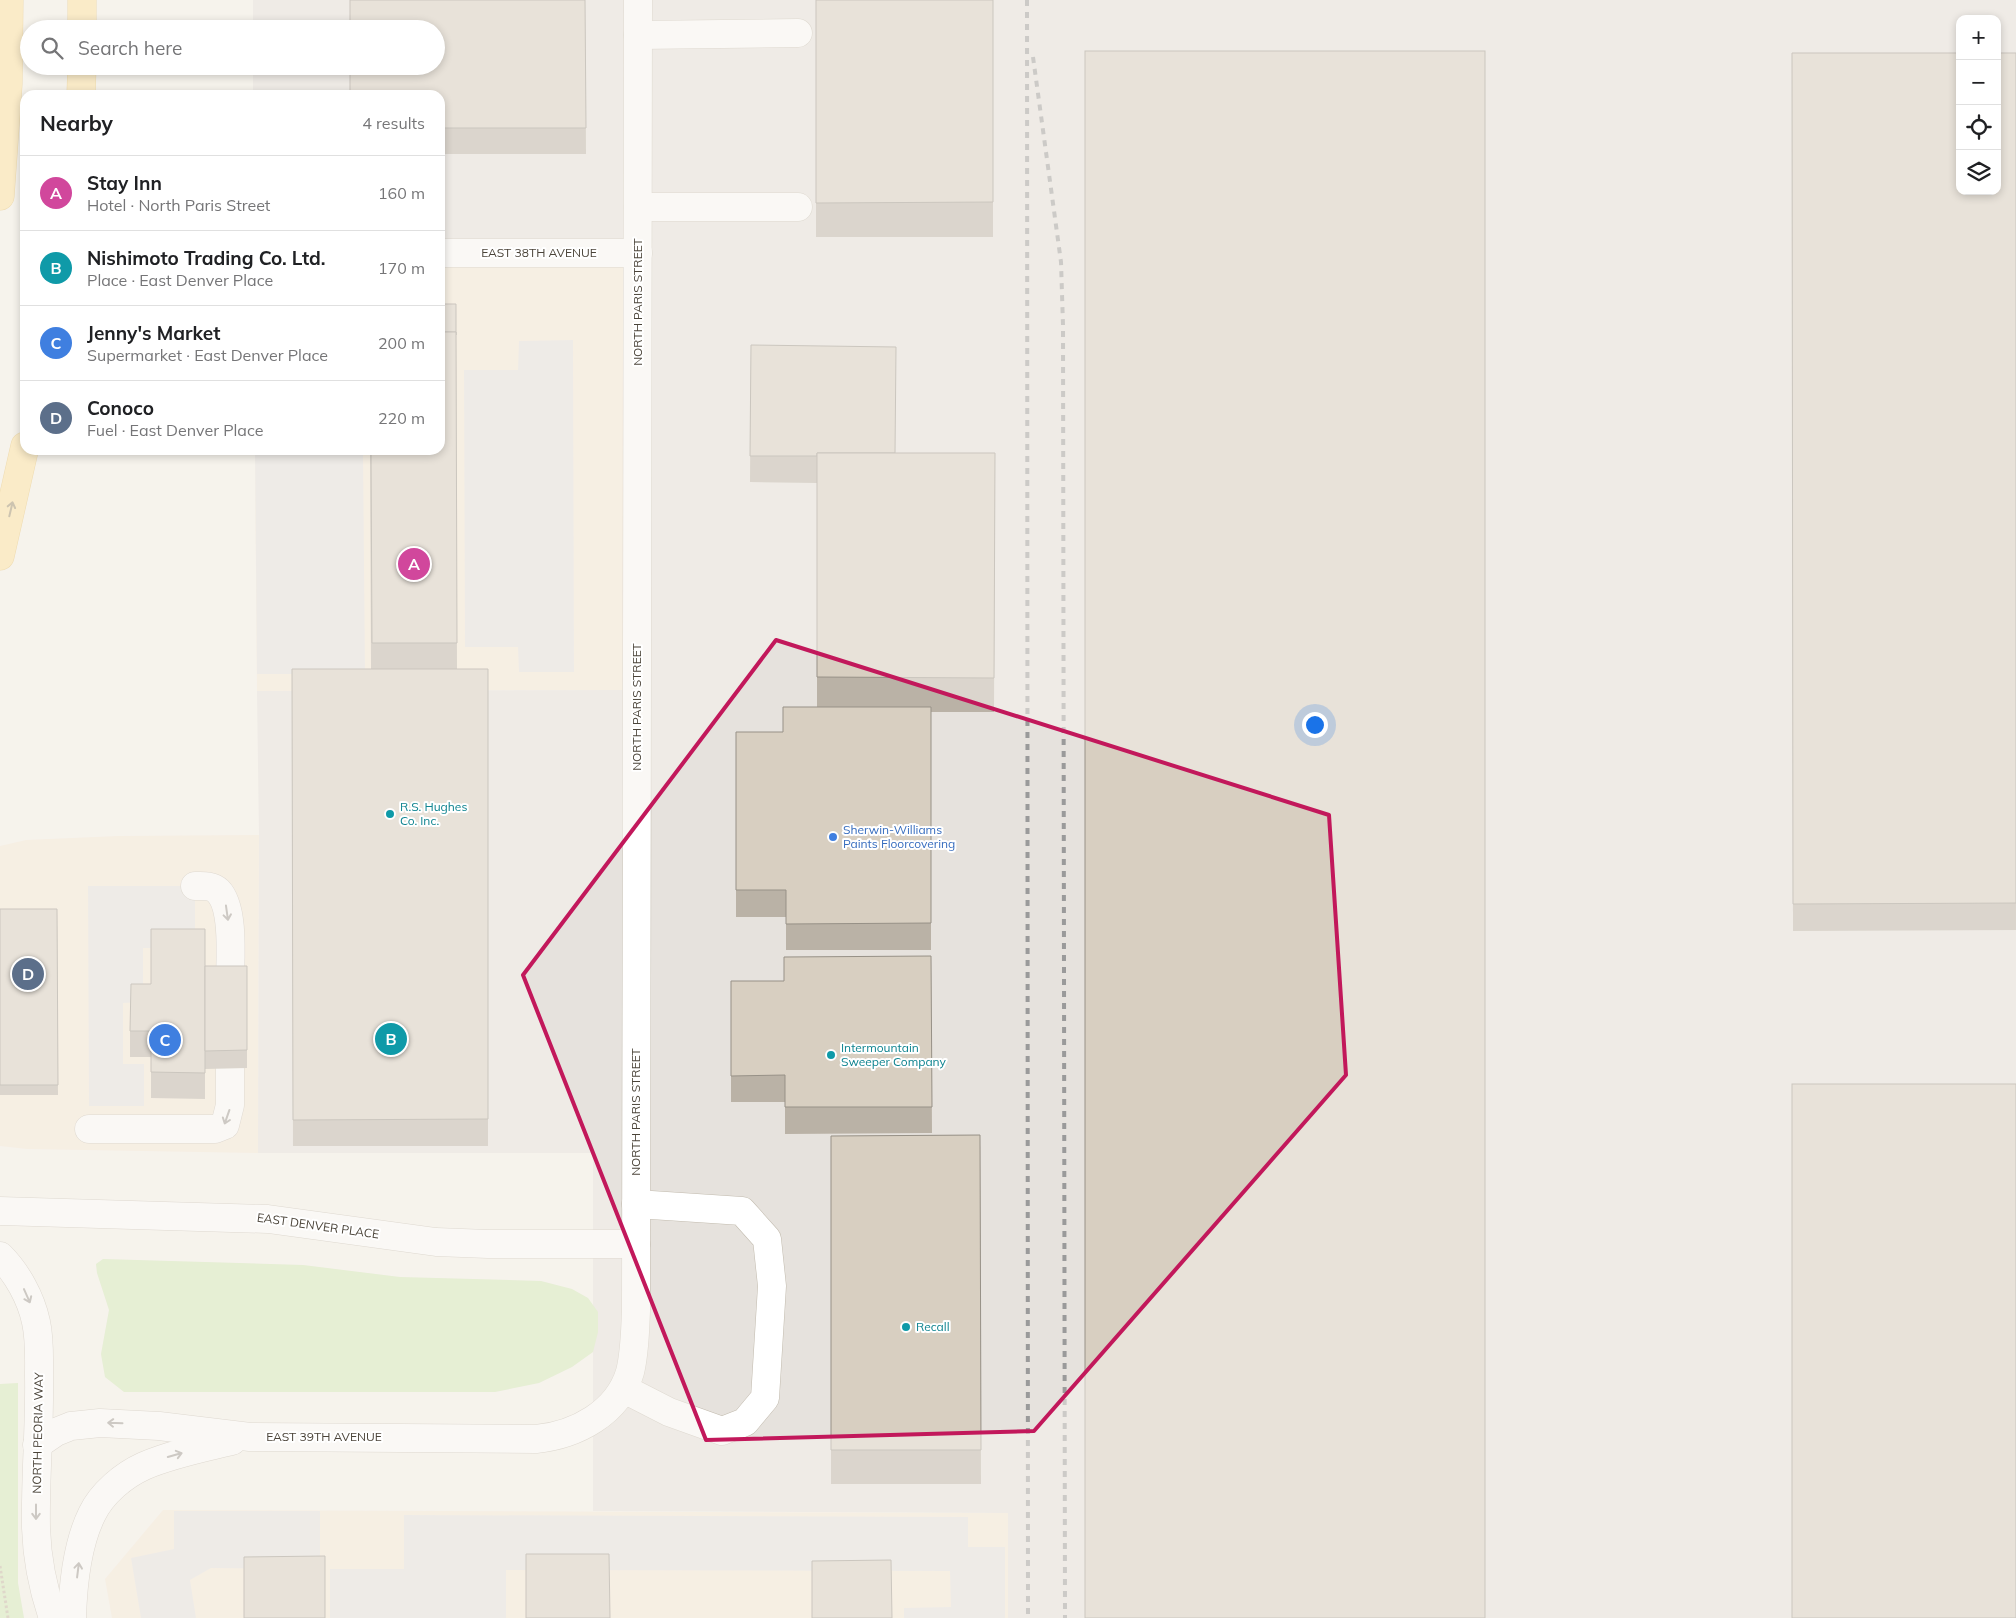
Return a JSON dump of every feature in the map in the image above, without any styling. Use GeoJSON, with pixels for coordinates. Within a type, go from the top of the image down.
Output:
{"type":"FeatureCollection","features":[{"type":"Feature","properties":{"kind":"main road"},"geometry":{"type":"LineString","coordinates":[[0,196],[8,84],[9,0]]}},
{"type":"Feature","properties":{"kind":"main road"},"geometry":{"type":"LineString","coordinates":[[82,0],[82,20]]}},
{"type":"Feature","properties":{"kind":"main road"},"geometry":{"type":"LineString","coordinates":[[81,90],[82,75]]}},
{"type":"Feature","properties":{"kind":"main road"},"geometry":{"type":"LineString","coordinates":[[0,556],[23,455]]}},
{"type":"Feature","properties":{"kind":"street","name":"NORTH PARIS STREET"},"geometry":{"type":"LineString","coordinates":[[616,1398],[630,1371],[634,1346],[636,1244],[638,0]]}},
{"type":"Feature","properties":{"kind":"street"},"geometry":{"type":"LineString","coordinates":[[638,35],[798,33]]}},
{"type":"Feature","properties":{"kind":"street"},"geometry":{"type":"LineString","coordinates":[[638,207],[798,207]]}},
{"type":"Feature","properties":{"kind":"street","name":"EAST 38TH AVENUE"},"geometry":{"type":"LineString","coordinates":[[445,253],[638,253]]}},
{"type":"Feature","properties":{"kind":"street"},"geometry":{"type":"LineString","coordinates":[[195,886],[206,886],[215,889],[224,899],[227,907],[230,945],[230,984]]}},
{"type":"Feature","properties":{"kind":"street"},"geometry":{"type":"LineString","coordinates":[[89,1129],[215,1129],[225,1125],[229,1114],[230,1069]]}},
{"type":"Feature","properties":{"kind":"street"},"geometry":{"type":"LineString","coordinates":[[616,1398],[669,1412],[722,1431],[745,1422],[765,1398],[772,1286],[767,1239],[742,1211],[636,1204]]}},
{"type":"Feature","properties":{"kind":"street","name":"EAST DENVER PLACE"},"geometry":{"type":"LineString","coordinates":[[0,1211],[268,1219],[436,1242],[636,1244]]}},
{"type":"Feature","properties":{"kind":"street","name":"NORTH PEORIA WAY"},"geometry":{"type":"LineString","coordinates":[[0,1256],[21,1284],[36,1321],[40,1396],[37,1445],[38,1552],[43,1583],[53,1618]]}},
{"type":"Feature","properties":{"kind":"street","name":"EAST 39TH AVENUE"},"geometry":{"type":"LineString","coordinates":[[37,1445],[56,1432],[71,1426],[100,1422],[159,1426],[250,1437],[536,1439],[556,1437],[574,1431],[616,1398]]}},
{"type":"Feature","properties":{"kind":"street"},"geometry":{"type":"LineString","coordinates":[[72,1618],[78,1564],[86,1531],[92,1513],[113,1486],[126,1476],[160,1460],[250,1437]]}},
{"type":"Feature","properties":{"kind":"path"},"geometry":{"type":"LineString","coordinates":[[0,1566],[8,1618]]}},
{"type":"Feature","properties":{"kind":"highlighted area"},"geometry":{"type":"Polygon","coordinates":[[[776,640],[1329,815],[1346,1075],[1034,1431],[706,1440],[523,975],[776,640]]]}},
{"type":"Feature","properties":{"kind":"shaded area"},"geometry":{"type":"Polygon","coordinates":[[[253,0],[2016,0],[2016,1618],[1008,1618],[1008,1513],[593,1511],[593,1153],[258,1153],[259,835],[257,691],[637,690],[638,253],[445,253],[445,90],[253,90],[253,75],[445,75],[445,20],[253,20],[253,0]]]}},
{"type":"Feature","properties":{"kind":"shaded area"},"geometry":{"type":"Polygon","coordinates":[[[445,253],[638,253],[637,690],[257,691],[255,455],[445,455],[445,253]]]}},
{"type":"Feature","properties":{"kind":"shaded area"},"geometry":{"type":"Polygon","coordinates":[[[573,340],[574,672],[519,672],[518,647],[465,647],[464,370],[518,370],[519,341],[573,340]]]}},
{"type":"Feature","properties":{"kind":"shaded area"},"geometry":{"type":"Polygon","coordinates":[[[255,455],[363,455],[365,674],[257,674],[255,455]]]}},
{"type":"Feature","properties":{"kind":"shaded area"},"geometry":{"type":"Polygon","coordinates":[[[259,835],[258,1153],[27,1149],[0,1146],[0,846],[26,840],[118,836],[259,835]]]}},
{"type":"Feature","properties":{"kind":"shaded area"},"geometry":{"type":"Polygon","coordinates":[[[88,886],[195,886],[195,948],[143,948],[143,1002],[123,1003],[123,1064],[144,1064],[144,1106],[89,1106],[88,886]]]}},
{"type":"Feature","properties":{"kind":"shaded area"},"geometry":{"type":"Polygon","coordinates":[[[163,1510],[1008,1513],[1008,1618],[112,1618],[105,1579],[163,1510]]]}},
{"type":"Feature","properties":{"kind":"shaded area"},"geometry":{"type":"Polygon","coordinates":[[[174,1511],[320,1511],[320,1569],[211,1568],[190,1580],[196,1618],[141,1618],[131,1558],[174,1549],[174,1511]]]}},
{"type":"Feature","properties":{"kind":"shaded area"},"geometry":{"type":"Polygon","coordinates":[[[404,1515],[968,1517],[968,1547],[1005,1547],[1005,1618],[904,1618],[904,1608],[951,1607],[950,1571],[506,1570],[506,1618],[330,1618],[330,1569],[404,1569],[404,1515]]]}},
{"type":"Feature","properties":{"kind":"green space"},"geometry":{"type":"Polygon","coordinates":[[[103,1259],[303,1265],[400,1277],[541,1281],[572,1289],[588,1298],[598,1312],[598,1332],[593,1352],[572,1367],[539,1383],[495,1392],[124,1392],[105,1377],[101,1354],[109,1310],[97,1273],[96,1264],[103,1259]]]}},
{"type":"Feature","properties":{"kind":"green space"},"geometry":{"type":"Polygon","coordinates":[[[18,1383],[18,1583],[24,1618],[0,1618],[0,1384],[18,1383]]]}},
{"type":"Feature","properties":{"kind":"building"},"geometry":{"type":"Polygon","coordinates":[[[350,0],[585,0],[586,128],[445,128],[445,90],[350,90],[350,75],[445,75],[445,20],[350,20],[350,0]]]}},
{"type":"Feature","properties":{"kind":"building"},"geometry":{"type":"Polygon","coordinates":[[[816,0],[993,0],[993,202],[816,203],[816,0]]]}},
{"type":"Feature","properties":{"kind":"building"},"geometry":{"type":"Polygon","coordinates":[[[1085,51],[1485,51],[1485,1618],[1085,1618],[1085,51]]]}},
{"type":"Feature","properties":{"kind":"building"},"geometry":{"type":"Polygon","coordinates":[[[1792,53],[1956,53],[1956,195],[2001,195],[2001,53],[2016,53],[2016,903],[1793,904],[1792,53]]]}},
{"type":"Feature","properties":{"kind":"building"},"geometry":{"type":"Polygon","coordinates":[[[445,304],[456,304],[456,332],[445,332],[445,304]]]}},
{"type":"Feature","properties":{"kind":"building"},"geometry":{"type":"Polygon","coordinates":[[[445,332],[456,332],[457,643],[372,643],[371,455],[445,455],[445,332]]]}},
{"type":"Feature","properties":{"kind":"building"},"geometry":{"type":"Polygon","coordinates":[[[751,345],[896,347],[895,453],[817,453],[817,456],[750,456],[751,345]]]}},
{"type":"Feature","properties":{"kind":"building"},"geometry":{"type":"Polygon","coordinates":[[[817,453],[995,453],[994,678],[817,677],[817,453]]]}},
{"type":"Feature","properties":{"kind":"building"},"geometry":{"type":"Polygon","coordinates":[[[292,669],[488,669],[488,1119],[293,1120],[292,669]]]}},
{"type":"Feature","properties":{"kind":"building","name":"Sherwin-Williams Paints Floorcovering"},"geometry":{"type":"Polygon","coordinates":[[[783,707],[931,707],[931,923],[786,924],[786,890],[736,890],[736,732],[783,732],[783,707]]]}},
{"type":"Feature","properties":{"kind":"building"},"geometry":{"type":"Polygon","coordinates":[[[0,909],[57,909],[58,1085],[0,1085],[0,909]]]}},
{"type":"Feature","properties":{"kind":"building"},"geometry":{"type":"Polygon","coordinates":[[[151,929],[205,929],[205,1073],[151,1072],[151,1031],[130,1031],[131,984],[151,984],[151,929]]]}},
{"type":"Feature","properties":{"kind":"building","name":"Intermountain Sweeper Company"},"geometry":{"type":"Polygon","coordinates":[[[931,956],[932,1107],[785,1107],[785,1075],[731,1076],[731,981],[784,981],[784,957],[931,956]]]}},
{"type":"Feature","properties":{"kind":"building"},"geometry":{"type":"Polygon","coordinates":[[[205,966],[247,966],[247,1050],[205,1051],[205,966]]]}},
{"type":"Feature","properties":{"kind":"building"},"geometry":{"type":"Polygon","coordinates":[[[1792,1084],[2016,1084],[2016,1618],[1792,1618],[1792,1084]]]}},
{"type":"Feature","properties":{"kind":"building","name":"Recall"},"geometry":{"type":"Polygon","coordinates":[[[980,1135],[981,1450],[831,1450],[831,1136],[980,1135]]]}},
{"type":"Feature","properties":{"kind":"building"},"geometry":{"type":"Polygon","coordinates":[[[526,1554],[609,1554],[610,1618],[526,1618],[526,1554]]]}},
{"type":"Feature","properties":{"kind":"building"},"geometry":{"type":"Polygon","coordinates":[[[325,1556],[325,1618],[244,1618],[244,1557],[325,1556]]]}},
{"type":"Feature","properties":{"kind":"building"},"geometry":{"type":"Polygon","coordinates":[[[891,1560],[892,1618],[812,1618],[812,1561],[891,1560]]]}},
{"type":"Feature","properties":{"kind":"railway"},"geometry":{"type":"LineString","coordinates":[[1027,0],[1028,1618]]}},
{"type":"Feature","properties":{"kind":"railway"},"geometry":{"type":"LineString","coordinates":[[1033,57],[1061,262],[1063,325],[1065,1618]]}},
{"type":"Feature","properties":{"kind":"place","name":"Stay Inn"},"geometry":{"type":"Point","coordinates":[414,564]}},
{"type":"Feature","properties":{"kind":"place","name":"R.S. Hughes Co. Inc."},"geometry":{"type":"Point","coordinates":[390,814]}},
{"type":"Feature","properties":{"kind":"place","name":"Sherwin-Williams Paints Floorcovering"},"geometry":{"type":"Point","coordinates":[833,837]}},
{"type":"Feature","properties":{"kind":"place","name":"Conoco"},"geometry":{"type":"Point","coordinates":[28,974]}},
{"type":"Feature","properties":{"kind":"place","name":"Nishimoto Trading Co. Ltd."},"geometry":{"type":"Point","coordinates":[391,1039]}},
{"type":"Feature","properties":{"kind":"place","name":"Jenny's Market"},"geometry":{"type":"Point","coordinates":[165,1040]}},
{"type":"Feature","properties":{"kind":"place","name":"Intermountain Sweeper Company"},"geometry":{"type":"Point","coordinates":[831,1055]}},
{"type":"Feature","properties":{"kind":"place","name":"Recall"},"geometry":{"type":"Point","coordinates":[906,1327]}}]}
